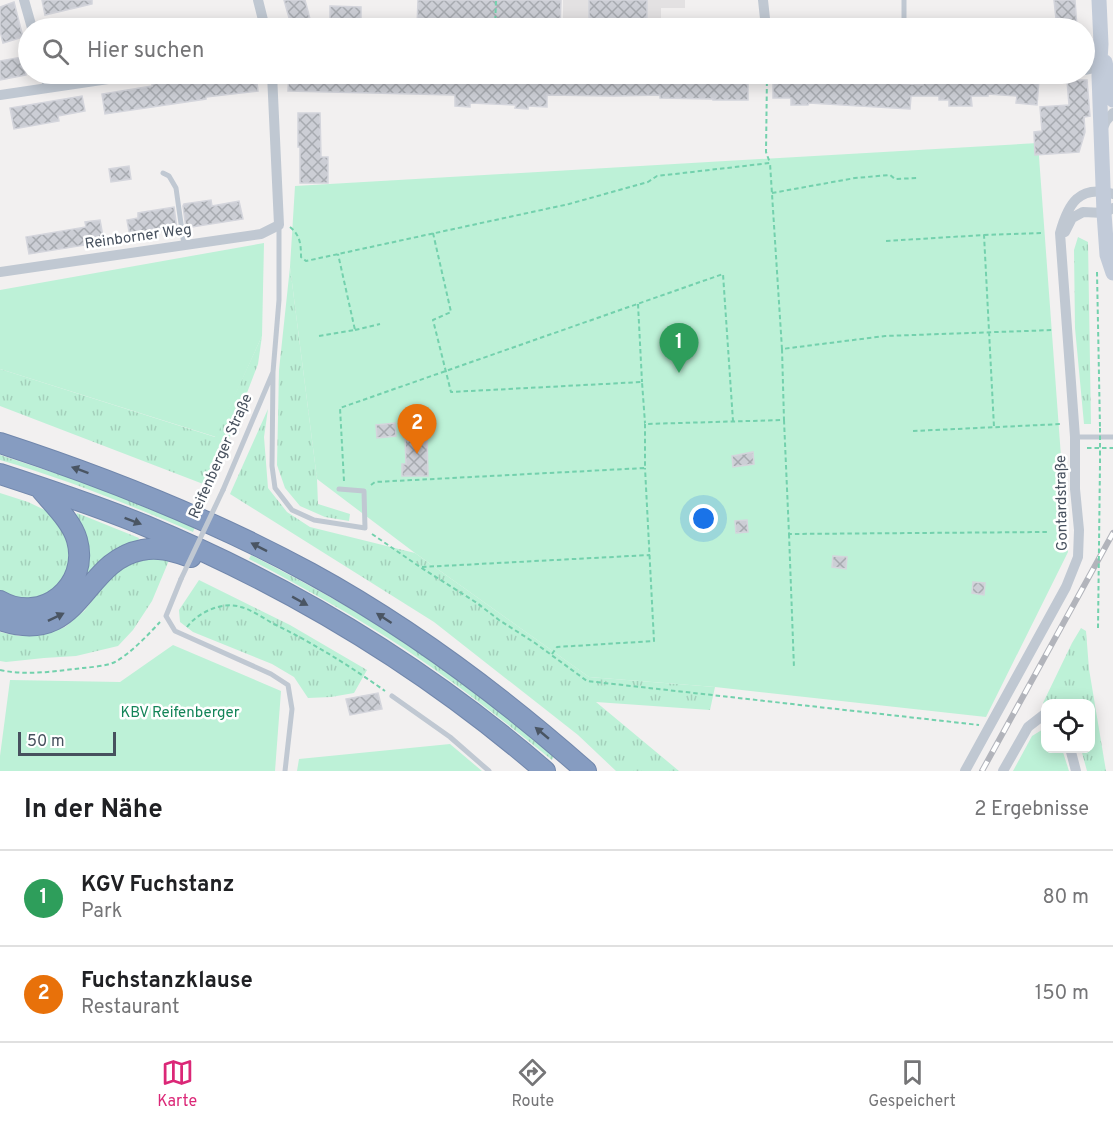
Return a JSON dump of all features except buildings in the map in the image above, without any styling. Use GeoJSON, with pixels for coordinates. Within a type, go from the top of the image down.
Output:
{"type":"FeatureCollection","features":[{"type":"Feature","properties":{"kind":"highway"},"geometry":{"type":"LineString","coordinates":[[0,444],[106,479],[159,500],[311,574],[398,627],[465,673],[586,771]]}},
{"type":"Feature","properties":{"kind":"highway"},"geometry":{"type":"LineString","coordinates":[[0,474],[93,505],[146,526],[249,574],[316,610],[391,656],[480,719],[545,771]]}},
{"type":"Feature","properties":{"kind":"highway"},"geometry":{"type":"LineString","coordinates":[[0,601],[19,608],[46,605],[68,589],[75,577],[80,551],[77,538],[71,525],[39,487]]}},
{"type":"Feature","properties":{"kind":"highway"},"geometry":{"type":"LineString","coordinates":[[0,620],[27,625],[52,620],[72,608],[114,561],[144,549],[169,550],[249,574]]}},
{"type":"Feature","properties":{"kind":"main road"},"geometry":{"type":"LineString","coordinates":[[1099,0],[1101,136],[1109,193],[1107,255],[1113,273]]}},
{"type":"Feature","properties":{"kind":"main road"},"geometry":{"type":"LineString","coordinates":[[1101,70],[1113,100]]}},
{"type":"Feature","properties":{"kind":"main road"},"geometry":{"type":"LineString","coordinates":[[1099,86],[1113,111]]}},
{"type":"Feature","properties":{"kind":"street"},"geometry":{"type":"LineString","coordinates":[[24,0],[29,18]]}},
{"type":"Feature","properties":{"kind":"street"},"geometry":{"type":"LineString","coordinates":[[258,0],[262,18]]}},
{"type":"Feature","properties":{"kind":"street"},"geometry":{"type":"LineString","coordinates":[[763,0],[765,18]]}},
{"type":"Feature","properties":{"kind":"street"},"geometry":{"type":"LineString","coordinates":[[0,95],[70,84]]}},
{"type":"Feature","properties":{"kind":"street","name":"Reifenberger Straße"},"geometry":{"type":"LineString","coordinates":[[273,84],[284,225]]}},
{"type":"Feature","properties":{"kind":"street"},"geometry":{"type":"LineString","coordinates":[[1101,136],[1106,121],[1113,111]]}},
{"type":"Feature","properties":{"kind":"street","name":"Gontardstraße"},"geometry":{"type":"LineString","coordinates":[[965,771],[1066,587],[1078,557],[1075,437],[1060,233],[1065,215],[1074,199],[1084,193],[1109,193]]}},
{"type":"Feature","properties":{"kind":"street","name":"Gontardstraße"},"geometry":{"type":"LineString","coordinates":[[1061,244],[1072,218],[1083,212],[1109,211]]}},
{"type":"Feature","properties":{"kind":"street","name":"Reinborner Weg"},"geometry":{"type":"LineString","coordinates":[[0,272],[261,234],[284,225]]}},
{"type":"Feature","properties":{"kind":"street"},"geometry":{"type":"LineString","coordinates":[[1003,771],[1028,727],[1041,717]]}},
{"type":"Feature","properties":{"kind":"street"},"geometry":{"type":"LineString","coordinates":[[1071,753],[1076,771]]}},
{"type":"Feature","properties":{"kind":"lane"},"geometry":{"type":"LineString","coordinates":[[904,0],[904,18]]}},
{"type":"Feature","properties":{"kind":"lane"},"geometry":{"type":"LineString","coordinates":[[163,173],[169,176],[176,188],[184,245]]}},
{"type":"Feature","properties":{"kind":"lane","name":"Reifenberger Straße"},"geometry":{"type":"LineString","coordinates":[[166,616],[273,372],[284,225]]}},
{"type":"Feature","properties":{"kind":"lane"},"geometry":{"type":"LineString","coordinates":[[273,372],[272,466],[275,488],[292,510],[314,520],[365,528],[364,491],[342,490]]}},
{"type":"Feature","properties":{"kind":"lane"},"geometry":{"type":"LineString","coordinates":[[1075,437],[1113,437]]}},
{"type":"Feature","properties":{"kind":"lane"},"geometry":{"type":"LineString","coordinates":[[166,616],[175,631],[271,674],[288,685],[292,709],[285,771]]}},
{"type":"Feature","properties":{"kind":"lane"},"geometry":{"type":"LineString","coordinates":[[392,696],[450,737],[489,771]]}},
{"type":"Feature","properties":{"kind":"path"},"geometry":{"type":"LineString","coordinates":[[495,18],[496,0]]}},
{"type":"Feature","properties":{"kind":"path"},"geometry":{"type":"LineString","coordinates":[[767,84],[766,152],[770,163],[782,349],[794,668]]}},
{"type":"Feature","properties":{"kind":"path"},"geometry":{"type":"LineString","coordinates":[[284,225],[297,232],[301,244],[301,257],[306,261],[569,204],[648,182],[657,176],[770,163]]}},
{"type":"Feature","properties":{"kind":"path"},"geometry":{"type":"LineString","coordinates":[[772,193],[855,178],[890,175],[895,179],[918,178]]}},
{"type":"Feature","properties":{"kind":"path"},"geometry":{"type":"LineString","coordinates":[[433,233],[451,312],[433,320],[451,392],[642,382]]}},
{"type":"Feature","properties":{"kind":"path"},"geometry":{"type":"LineString","coordinates":[[886,241],[1041,233]]}},
{"type":"Feature","properties":{"kind":"path"},"geometry":{"type":"LineString","coordinates":[[984,235],[994,427]]}},
{"type":"Feature","properties":{"kind":"path"},"geometry":{"type":"LineString","coordinates":[[338,254],[355,330]]}},
{"type":"Feature","properties":{"kind":"path"},"geometry":{"type":"LineString","coordinates":[[342,490],[340,408],[723,274],[733,421]]}},
{"type":"Feature","properties":{"kind":"path"},"geometry":{"type":"LineString","coordinates":[[551,655],[557,647],[654,641],[638,303]]}},
{"type":"Feature","properties":{"kind":"path"},"geometry":{"type":"LineString","coordinates":[[319,336],[380,324]]}},
{"type":"Feature","properties":{"kind":"path"},"geometry":{"type":"LineString","coordinates":[[782,349],[885,336],[1058,330]]}},
{"type":"Feature","properties":{"kind":"path"},"geometry":{"type":"LineString","coordinates":[[645,424],[784,420]]}},
{"type":"Feature","properties":{"kind":"path"},"geometry":{"type":"LineString","coordinates":[[913,431],[1065,424]]}},
{"type":"Feature","properties":{"kind":"path"},"geometry":{"type":"LineString","coordinates":[[1098,628],[1100,428]]}},
{"type":"Feature","properties":{"kind":"path"},"geometry":{"type":"LineString","coordinates":[[1083,449],[1113,448]]}},
{"type":"Feature","properties":{"kind":"path"},"geometry":{"type":"LineString","coordinates":[[364,491],[375,482],[645,468]]}},
{"type":"Feature","properties":{"kind":"path"},"geometry":{"type":"LineString","coordinates":[[365,528],[420,567],[477,603],[587,681],[990,726]]}},
{"type":"Feature","properties":{"kind":"path"},"geometry":{"type":"LineString","coordinates":[[789,534],[1047,532]]}},
{"type":"Feature","properties":{"kind":"path"},"geometry":{"type":"LineString","coordinates":[[420,567],[650,555]]}},
{"type":"Feature","properties":{"kind":"path"},"geometry":{"type":"LineString","coordinates":[[183,634],[191,622],[202,614],[220,606],[239,606],[324,650],[392,696]]}},
{"type":"Feature","properties":{"kind":"path"},"geometry":{"type":"LineString","coordinates":[[0,670],[47,672],[114,662],[140,642],[166,616]]}},
{"type":"Feature","properties":{"kind":"shaded area"},"geometry":{"type":"Polygon","coordinates":[[[563,0],[685,0],[685,8],[661,8],[661,18],[563,18],[563,0]]]}},
{"type":"Feature","properties":{"kind":"green space"},"geometry":{"type":"Polygon","coordinates":[[[1038,143],[1068,552],[986,717],[715,687],[589,677],[415,553],[317,479],[290,267],[295,186],[1038,143]]]}},
{"type":"Feature","properties":{"kind":"green space"},"geometry":{"type":"Polygon","coordinates":[[[1078,237],[1088,242],[1091,424],[1084,424],[1075,328],[1074,250],[1078,237]]]}},
{"type":"Feature","properties":{"kind":"green space"},"geometry":{"type":"Polygon","coordinates":[[[264,243],[262,336],[216,437],[0,369],[0,290],[264,243]]]}},
{"type":"Feature","properties":{"kind":"green space"},"geometry":{"type":"Polygon","coordinates":[[[290,267],[317,479],[318,504],[350,514],[349,521],[325,517],[300,506],[285,488],[277,465],[279,370],[290,267]]]}},
{"type":"Feature","properties":{"kind":"green space"},"geometry":{"type":"Polygon","coordinates":[[[262,336],[258,364],[211,487],[0,406],[0,369],[215,437],[262,336]]]}},
{"type":"Feature","properties":{"kind":"green space"},"geometry":{"type":"Polygon","coordinates":[[[268,409],[264,437],[268,488],[287,512],[310,527],[415,553],[589,677],[715,687],[710,710],[596,702],[679,771],[616,771],[578,735],[434,622],[230,494],[268,409]]]}},
{"type":"Feature","properties":{"kind":"green space"},"geometry":{"type":"Polygon","coordinates":[[[0,455],[91,485],[195,527],[193,532],[98,493],[0,460],[0,455]]]}},
{"type":"Feature","properties":{"kind":"green space"},"geometry":{"type":"Polygon","coordinates":[[[0,493],[28,502],[51,513],[72,542],[72,570],[50,596],[22,602],[0,592],[0,493]]]}},
{"type":"Feature","properties":{"kind":"green space"},"geometry":{"type":"Polygon","coordinates":[[[77,513],[139,538],[137,543],[90,575],[86,570],[87,542],[75,518],[77,513]]]}},
{"type":"Feature","properties":{"kind":"green space"},"geometry":{"type":"Polygon","coordinates":[[[148,555],[170,558],[152,601],[133,630],[118,646],[76,656],[0,661],[0,632],[19,636],[43,635],[65,627],[84,611],[127,561],[148,555]]]}},
{"type":"Feature","properties":{"kind":"green space"},"geometry":{"type":"Polygon","coordinates":[[[251,555],[342,604],[419,652],[532,738],[554,756],[552,760],[424,662],[347,613],[249,559],[251,555]]]}},
{"type":"Feature","properties":{"kind":"green space"},"geometry":{"type":"Polygon","coordinates":[[[199,580],[290,625],[367,670],[354,693],[308,698],[294,677],[272,664],[193,632],[180,622],[179,610],[199,580]]]}},
{"type":"Feature","properties":{"kind":"green space"},"geometry":{"type":"Polygon","coordinates":[[[1081,628],[1086,631],[1094,699],[1045,699],[1081,628]]]}},
{"type":"Feature","properties":{"kind":"green space","name":"KBV Reifenberger"},"geometry":{"type":"Polygon","coordinates":[[[173,645],[281,691],[275,771],[0,771],[10,680],[120,682],[173,645]]]}},
{"type":"Feature","properties":{"kind":"green space"},"geometry":{"type":"Polygon","coordinates":[[[1095,705],[1106,771],[1087,771],[1082,753],[1095,753],[1095,705]]]}},
{"type":"Feature","properties":{"kind":"green space"},"geometry":{"type":"Polygon","coordinates":[[[1041,730],[1041,753],[1063,753],[1069,771],[1013,771],[1032,736],[1041,730]]]}},
{"type":"Feature","properties":{"kind":"green space"},"geometry":{"type":"Polygon","coordinates":[[[450,744],[482,771],[297,771],[299,759],[450,744]]]}},
{"type":"Feature","properties":{"kind":"railway"},"geometry":{"type":"LineString","coordinates":[[982,771],[1113,533]]}},
{"type":"Feature","properties":{"kind":"place","name":"KGV Fuchstanz"},"geometry":{"type":"Point","coordinates":[679,373]}},
{"type":"Feature","properties":{"kind":"place","name":"Fuchstanzklause"},"geometry":{"type":"Point","coordinates":[417,454]}}]}
